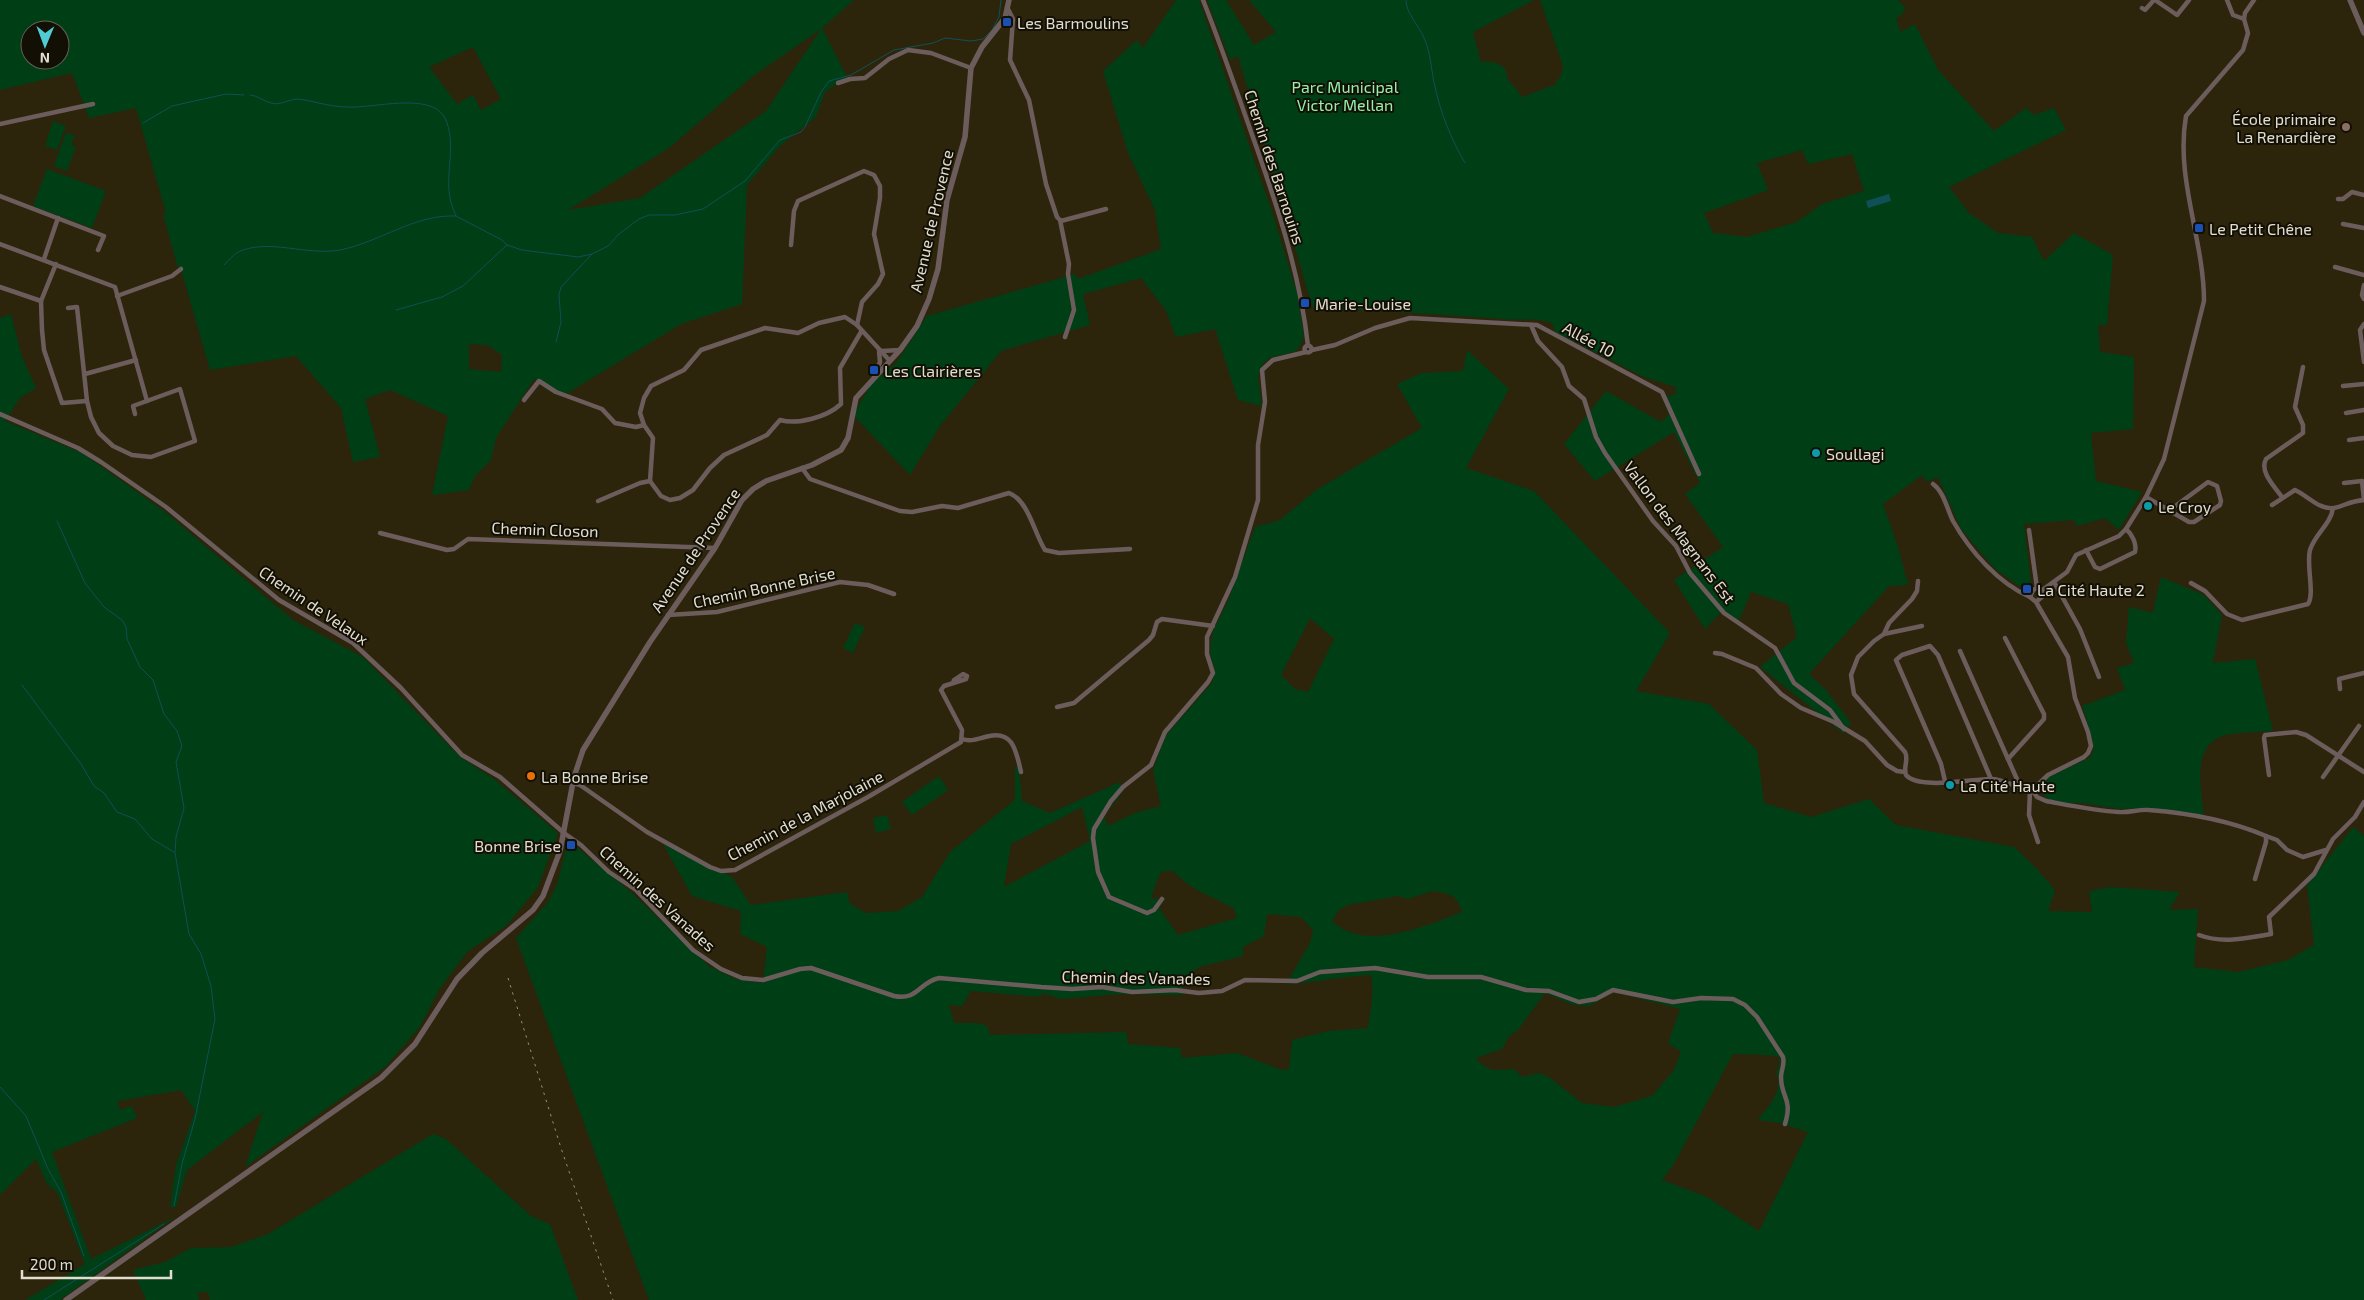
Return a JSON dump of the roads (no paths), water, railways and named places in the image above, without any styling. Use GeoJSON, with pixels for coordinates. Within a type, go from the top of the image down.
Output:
{"type":"FeatureCollection","features":[{"type":"Feature","properties":{"kind":"street","name":"Avenue de Provence"},"geometry":{"type":"LineString","coordinates":[[66,1300],[381,1078],[401,1061],[415,1044],[457,979],[539,902],[549,886],[564,833],[573,783],[583,750],[668,616],[715,548],[742,500],[753,489],[766,481],[812,466],[841,450],[848,438],[856,398],[874,376],[900,350],[917,326],[929,299],[938,269],[947,200],[964,137],[971,68],[974,60],[1004,18],[1009,0]]}},
{"type":"Feature","properties":{"kind":"street","name":"Chemin des Barnouins"},"geometry":{"type":"LineString","coordinates":[[1203,0],[1234,81],[1280,217],[1305,315],[1308,346],[1305,348],[1306,352]]}},
{"type":"Feature","properties":{"kind":"street"},"geometry":{"type":"LineString","coordinates":[[2142,8],[2145,10],[2154,0],[2177,15],[2189,0]]}},
{"type":"Feature","properties":{"kind":"street"},"geometry":{"type":"LineString","coordinates":[[2227,0],[2234,15],[2244,19]]}},
{"type":"Feature","properties":{"kind":"street"},"geometry":{"type":"LineString","coordinates":[[2030,597],[2033,590],[2039,590],[2054,582],[2066,572],[2076,556],[2119,536],[2126,530],[2146,496],[2164,459],[2204,301],[2204,283],[2187,182],[2184,127],[2186,116],[2243,50],[2248,33],[2244,19],[2245,13],[2254,0]]}},
{"type":"Feature","properties":{"kind":"street"},"geometry":{"type":"LineString","coordinates":[[2350,0],[2364,33]]}},
{"type":"Feature","properties":{"kind":"street"},"geometry":{"type":"LineString","coordinates":[[1008,9],[1013,19],[1010,60],[1028,100],[1046,184],[1056,218],[1060,220],[1069,264],[1068,274],[1074,310],[1066,337]]}},
{"type":"Feature","properties":{"kind":"street"},"geometry":{"type":"LineString","coordinates":[[838,84],[850,78],[865,78],[889,59],[908,50],[931,53],[971,68]]}},
{"type":"Feature","properties":{"kind":"street"},"geometry":{"type":"LineString","coordinates":[[0,124],[93,104]]}},
{"type":"Feature","properties":{"kind":"street"},"geometry":{"type":"LineString","coordinates":[[791,244],[794,211],[798,200],[864,171],[874,175],[880,186],[880,198],[874,234],[883,274],[870,295],[862,302],[857,325]]}},
{"type":"Feature","properties":{"kind":"street"},"geometry":{"type":"LineString","coordinates":[[2338,199],[2343,199],[2352,192],[2364,195]]}},
{"type":"Feature","properties":{"kind":"street"},"geometry":{"type":"LineString","coordinates":[[1,197],[104,236],[98,250]]}},
{"type":"Feature","properties":{"kind":"street"},"geometry":{"type":"LineString","coordinates":[[1060,220],[1106,209]]}},
{"type":"Feature","properties":{"kind":"street"},"geometry":{"type":"LineString","coordinates":[[44,259],[58,218]]}},
{"type":"Feature","properties":{"kind":"street"},"geometry":{"type":"LineString","coordinates":[[2343,224],[2364,227],[2364,220]]}},
{"type":"Feature","properties":{"kind":"street"},"geometry":{"type":"LineString","coordinates":[[0,244],[115,287],[147,401]]}},
{"type":"Feature","properties":{"kind":"street"},"geometry":{"type":"LineString","coordinates":[[56,264],[40,301],[44,350],[62,403],[87,401]]}},
{"type":"Feature","properties":{"kind":"street"},"geometry":{"type":"LineString","coordinates":[[2335,267],[2364,275]]}},
{"type":"Feature","properties":{"kind":"street"},"geometry":{"type":"LineString","coordinates":[[118,296],[172,276],[181,270]]}},
{"type":"Feature","properties":{"kind":"street"},"geometry":{"type":"LineString","coordinates":[[2364,285],[2362,295],[2364,300]]}},
{"type":"Feature","properties":{"kind":"street"},"geometry":{"type":"LineString","coordinates":[[0,287],[40,301]]}},
{"type":"Feature","properties":{"kind":"street"},"geometry":{"type":"LineString","coordinates":[[68,308],[77,307],[87,401],[91,417],[100,433],[114,446],[132,455],[151,457],[194,441],[180,389],[133,406],[135,414]]}},
{"type":"Feature","properties":{"kind":"street"},"geometry":{"type":"LineString","coordinates":[[861,332],[840,368],[841,404],[833,411],[792,423],[780,420],[767,435],[724,455],[710,468],[693,490],[680,498],[670,500],[661,496],[650,481],[653,438],[644,425],[640,409],[651,386],[684,370],[701,350],[765,328],[774,327],[798,333],[819,323],[845,317],[857,325],[861,332],[890,361]]}},
{"type":"Feature","properties":{"kind":"street","name":"Allée 10"},"geometry":{"type":"LineString","coordinates":[[1312,350],[1335,345],[1375,328],[1410,318],[1543,327],[1570,345],[1662,392],[1699,474]]}},
{"type":"Feature","properties":{"kind":"street"},"geometry":{"type":"LineString","coordinates":[[2364,324],[2360,330],[2364,362]]}},
{"type":"Feature","properties":{"kind":"street","name":"Vallon des Magnans Est"},"geometry":{"type":"LineString","coordinates":[[1531,325],[1538,341],[1562,367],[1569,386],[1584,399],[1596,437],[1609,460],[1653,521],[1676,546],[1690,572],[1724,612],[1775,648],[1794,683],[1830,710],[1844,729]]}},
{"type":"Feature","properties":{"kind":"street"},"geometry":{"type":"LineString","coordinates":[[1162,900],[1154,910],[1147,913],[1109,898],[1098,872],[1093,832],[1111,800],[1123,787],[1151,766],[1164,732],[1208,682],[1213,673],[1207,654],[1207,637],[1235,578],[1257,509],[1258,445],[1265,402],[1262,370],[1274,360],[1306,352],[1309,353],[1312,350],[1308,346]]}},
{"type":"Feature","properties":{"kind":"street"},"geometry":{"type":"LineString","coordinates":[[879,349],[885,352],[900,350]]}},
{"type":"Feature","properties":{"kind":"street"},"geometry":{"type":"LineString","coordinates":[[874,376],[880,362],[879,349]]}},
{"type":"Feature","properties":{"kind":"street"},"geometry":{"type":"LineString","coordinates":[[85,374],[136,360]]}},
{"type":"Feature","properties":{"kind":"street"},"geometry":{"type":"LineString","coordinates":[[2282,498],[2265,473],[2263,464],[2303,434],[2303,425],[2294,407],[2303,367]]}},
{"type":"Feature","properties":{"kind":"street"},"geometry":{"type":"LineString","coordinates":[[524,400],[539,381],[556,392],[602,409],[616,422],[636,428],[644,425]]}},
{"type":"Feature","properties":{"kind":"street"},"geometry":{"type":"LineString","coordinates":[[2343,386],[2364,384]]}},
{"type":"Feature","properties":{"kind":"street"},"geometry":{"type":"LineString","coordinates":[[2346,413],[2364,410]]}},
{"type":"Feature","properties":{"kind":"street","name":"Chemin de Velaux"},"geometry":{"type":"LineString","coordinates":[[0,414],[78,448],[100,462],[166,507],[279,600],[353,643],[401,688],[462,755],[500,777],[564,833]]}},
{"type":"Feature","properties":{"kind":"street"},"geometry":{"type":"LineString","coordinates":[[2349,440],[2364,438]]}},
{"type":"Feature","properties":{"kind":"street"},"geometry":{"type":"LineString","coordinates":[[802,468],[810,479],[900,511],[912,512],[942,506],[958,508],[1009,493],[1017,497],[1030,516],[1045,550],[1059,553],[1130,549]]}},
{"type":"Feature","properties":{"kind":"street"},"geometry":{"type":"LineString","coordinates":[[598,501],[640,483],[650,481]]}},
{"type":"Feature","properties":{"kind":"street"},"geometry":{"type":"LineString","coordinates":[[2272,505],[2295,490],[2321,506],[2333,508],[2352,501],[2364,500],[2362,481],[2344,484]]}},
{"type":"Feature","properties":{"kind":"street"},"geometry":{"type":"LineString","coordinates":[[2146,496],[2189,522],[2194,522],[2220,505],[2221,501],[2217,486],[2208,482],[2170,510]]}},
{"type":"Feature","properties":{"kind":"street"},"geometry":{"type":"LineString","coordinates":[[1933,484],[1940,490],[1953,520],[1971,548],[2000,576],[2036,602],[2068,657],[2075,698],[2088,732],[2091,746],[2084,758],[2048,775],[2031,790],[2029,815],[2038,842]]}},
{"type":"Feature","properties":{"kind":"street"},"geometry":{"type":"LineString","coordinates":[[2191,583],[2205,590],[2227,614],[2242,620],[2308,604],[2311,595],[2308,571],[2311,548],[2330,519],[2333,508]]}},
{"type":"Feature","properties":{"kind":"street"},"geometry":{"type":"LineString","coordinates":[[2029,530],[2042,599],[2036,602]]}},
{"type":"Feature","properties":{"kind":"street"},"geometry":{"type":"LineString","coordinates":[[2086,550],[2097,569],[2135,552],[2136,545],[2126,530]]}},
{"type":"Feature","properties":{"kind":"street","name":"Chemin Closon"},"geometry":{"type":"LineString","coordinates":[[380,533],[447,550],[454,549],[468,539],[715,548]]}},
{"type":"Feature","properties":{"kind":"street"},"geometry":{"type":"LineString","coordinates":[[1884,634],[1889,623],[1912,599],[1917,591],[1918,581]]}},
{"type":"Feature","properties":{"kind":"street","name":"Chemin Bonne Brise"},"geometry":{"type":"LineString","coordinates":[[668,616],[717,612],[840,582],[868,585],[894,594]]}},
{"type":"Feature","properties":{"kind":"street"},"geometry":{"type":"LineString","coordinates":[[2054,582],[2080,629],[2099,678]]}},
{"type":"Feature","properties":{"kind":"street"},"geometry":{"type":"LineString","coordinates":[[1057,708],[1074,703],[1132,654],[1153,635],[1157,622],[1162,619],[1212,626]]}},
{"type":"Feature","properties":{"kind":"street"},"geometry":{"type":"LineString","coordinates":[[1905,772],[1906,754],[1854,694],[1851,675],[1858,657],[1884,634],[1922,626]]}},
{"type":"Feature","properties":{"kind":"street"},"geometry":{"type":"LineString","coordinates":[[2005,638],[2044,714],[2044,719],[2008,759]]}},
{"type":"Feature","properties":{"kind":"street"},"geometry":{"type":"LineString","coordinates":[[1945,782],[1941,764],[1896,660],[1902,655],[1930,646],[1938,655],[1991,779]]}},
{"type":"Feature","properties":{"kind":"street"},"geometry":{"type":"LineString","coordinates":[[1960,651],[2020,786]]}},
{"type":"Feature","properties":{"kind":"street"},"geometry":{"type":"LineString","coordinates":[[1714,653],[1722,654],[1756,668],[1781,694],[1801,708],[1834,722],[1869,744],[1891,768],[1905,772],[1913,781],[1945,782],[1991,779],[2031,790],[2046,801],[2119,812],[2149,810],[2239,826],[2278,840],[2287,850],[2303,857],[2326,850]]}},
{"type":"Feature","properties":{"kind":"street"},"geometry":{"type":"LineString","coordinates":[[2340,689],[2339,679],[2364,673]]}},
{"type":"Feature","properties":{"kind":"street"},"geometry":{"type":"LineString","coordinates":[[953,684],[944,686],[942,690],[962,730],[962,740],[971,741],[997,734],[1006,737],[1012,742],[1021,772]]}},
{"type":"Feature","properties":{"kind":"street"},"geometry":{"type":"LineString","coordinates":[[2323,777],[2359,726]]}},
{"type":"Feature","properties":{"kind":"street"},"geometry":{"type":"LineString","coordinates":[[2269,775],[2265,735],[2301,733],[2364,772]]}},
{"type":"Feature","properties":{"kind":"street","name":"Chemin de la Marjolaine"},"geometry":{"type":"LineString","coordinates":[[573,783],[580,785],[647,832],[710,867],[728,871],[735,870],[852,806],[935,759],[962,740]]}},
{"type":"Feature","properties":{"kind":"street"},"geometry":{"type":"LineString","coordinates":[[2199,935],[2211,939],[2232,940],[2271,934],[2269,917],[2314,874],[2326,850],[2339,831],[2355,817],[2364,802]]}},
{"type":"Feature","properties":{"kind":"street","name":"Chemin des Vanades"},"geometry":{"type":"LineString","coordinates":[[564,833],[581,845],[609,872],[636,890],[693,950],[721,969],[742,978],[763,980],[800,968],[811,968],[894,996],[905,997],[915,994],[929,981],[939,978],[1041,987],[1102,987],[1132,992],[1175,990],[1199,993],[1222,991],[1244,980],[1297,981],[1320,972],[1375,968],[1428,977],[1481,977],[1526,990],[1549,991],[1579,1002],[1596,999],[1613,990],[1673,1002],[1701,998],[1733,999],[1745,1005],[1758,1017],[1782,1058],[1784,1065],[1781,1080],[1788,1102],[1785,1124]]}},
{"type":"Feature","properties":{"kind":"street"},"geometry":{"type":"LineString","coordinates":[[2255,879],[2266,836]]}},
{"type":"Feature","properties":{"kind":"water"},"geometry":{"type":"Polygon","coordinates":[[[1889,194],[1891,201],[1868,208],[1866,201],[1889,194]]]}},
{"type":"Feature","properties":{"kind":"waterway"},"geometry":{"type":"LineString","coordinates":[[250,95],[274,104],[298,99],[347,107],[414,103],[427,105],[438,110],[445,118],[450,137],[449,188],[450,200],[456,216],[502,240],[507,245],[522,250],[578,257],[592,254],[608,246],[619,234],[639,219],[649,215],[675,215],[703,209],[745,181],[780,140],[801,132],[821,92],[829,81],[851,75],[894,50],[933,43],[945,38],[971,41],[983,39],[992,30],[999,17],[1001,0]]}},
{"type":"Feature","properties":{"kind":"waterway"},"geometry":{"type":"LineString","coordinates":[[1406,0],[1410,15],[1422,33],[1430,55],[1437,97],[1443,117],[1465,163]]}},
{"type":"Feature","properties":{"kind":"waterway"},"geometry":{"type":"LineString","coordinates":[[143,123],[172,106],[226,94],[244,95]]}},
{"type":"Feature","properties":{"kind":"waterway"},"geometry":{"type":"LineString","coordinates":[[224,265],[238,252],[250,248],[275,247],[314,251],[340,250],[426,219],[456,216]]}},
{"type":"Feature","properties":{"kind":"waterway"},"geometry":{"type":"LineString","coordinates":[[396,310],[442,297],[463,286],[507,245]]}},
{"type":"Feature","properties":{"kind":"waterway"},"geometry":{"type":"LineString","coordinates":[[556,342],[561,322],[559,295],[561,287],[592,254]]}},
{"type":"Feature","properties":{"kind":"waterway"},"geometry":{"type":"LineString","coordinates":[[57,521],[85,583],[104,607],[122,620],[126,627],[127,639],[140,667],[153,680],[164,714],[177,731],[182,746],[176,762],[184,808],[176,837],[175,853],[189,934],[201,954],[211,986],[215,1019],[195,1119],[182,1164],[174,1206]]}},
{"type":"Feature","properties":{"kind":"waterway"},"geometry":{"type":"LineString","coordinates":[[22,685],[81,764],[94,786],[104,793],[117,812],[135,819],[152,839],[174,852]]}},
{"type":"Feature","properties":{"kind":"waterway"},"geometry":{"type":"LineString","coordinates":[[0,1087],[26,1116],[48,1169],[61,1192],[84,1256]]}},
{"type":"Feature","properties":{"kind":"waterway"},"geometry":{"type":"LineString","coordinates":[[44,1300],[164,1224]]}},
{"type":"Feature","properties":{"kind":"railway"},"geometry":{"type":"LineString","coordinates":[[508,978],[561,1148],[613,1300]]}},
{"type":"Feature","properties":{"kind":"place","name":"Les Barmoulins"},"geometry":{"type":"Point","coordinates":[1007,22]}},
{"type":"Feature","properties":{"kind":"place","name":"École primaire La Renardière"},"geometry":{"type":"Point","coordinates":[2346,127]}},
{"type":"Feature","properties":{"kind":"place","name":"Le Petit Chêne"},"geometry":{"type":"Point","coordinates":[2199,228]}},
{"type":"Feature","properties":{"kind":"place","name":"Marie-Louise"},"geometry":{"type":"Point","coordinates":[1305,303]}},
{"type":"Feature","properties":{"kind":"place","name":"Les Clairières"},"geometry":{"type":"Point","coordinates":[874,370]}},
{"type":"Feature","properties":{"kind":"place","name":"Soullagi"},"geometry":{"type":"Point","coordinates":[1816,453]}},
{"type":"Feature","properties":{"kind":"place","name":"Le Croy"},"geometry":{"type":"Point","coordinates":[2148,506]}},
{"type":"Feature","properties":{"kind":"place","name":"La Cité Haute 2"},"geometry":{"type":"Point","coordinates":[2027,589]}},
{"type":"Feature","properties":{"kind":"place","name":"La Bonne Brise"},"geometry":{"type":"Point","coordinates":[531,776]}},
{"type":"Feature","properties":{"kind":"place","name":"La Cité Haute"},"geometry":{"type":"Point","coordinates":[1950,785]}},
{"type":"Feature","properties":{"kind":"place","name":"Bonne Brise"},"geometry":{"type":"Point","coordinates":[571,845]}},
{"type":"Feature","properties":{"kind":"park label","name":"Parc Municipal Victor Mellan"},"geometry":{"type":"Point","coordinates":[1345,95]}}]}
